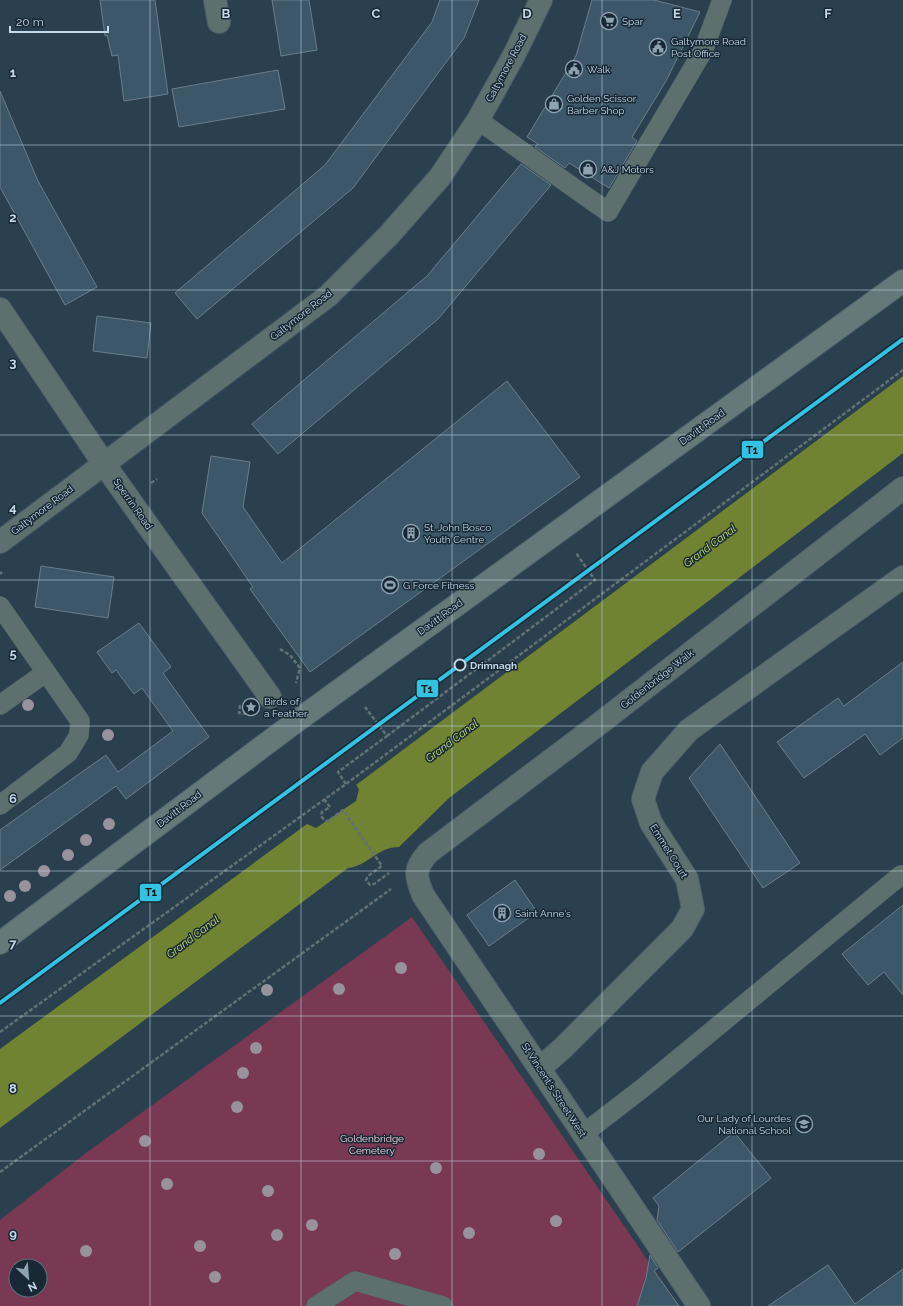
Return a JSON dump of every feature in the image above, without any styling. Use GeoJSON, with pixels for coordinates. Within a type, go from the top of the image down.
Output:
{"type":"FeatureCollection","features":[{"type":"Feature","properties":{"kind":"main road","name":"Davitt Road"},"geometry":{"type":"LineString","coordinates":[[0,943],[279,734],[903,281]]}},
{"type":"Feature","properties":{"kind":"street"},"geometry":{"type":"LineString","coordinates":[[215,0],[218,22]]}},
{"type":"Feature","properties":{"kind":"street","name":"Galtymore Road"},"geometry":{"type":"LineString","coordinates":[[0,542],[328,296],[389,235],[440,177],[478,120],[514,55],[541,0]]}},
{"type":"Feature","properties":{"kind":"street","name":"Sperrin Road"},"geometry":{"type":"LineString","coordinates":[[0,309],[104,464],[270,697]]}},
{"type":"Feature","properties":{"kind":"street","name":"Goldenbridge Walk"},"geometry":{"type":"LineString","coordinates":[[416,872],[418,864],[428,853],[599,724],[903,488]]}},
{"type":"Feature","properties":{"kind":"street","name":"Emmet Court"},"geometry":{"type":"LineString","coordinates":[[540,1068],[563,1048],[682,929],[693,909],[687,879],[651,823],[643,799],[652,772],[689,730],[903,577]]}},
{"type":"Feature","properties":{"kind":"street","name":"St Vincent's Street West"},"geometry":{"type":"LineString","coordinates":[[416,872],[423,895],[699,1306]]}},
{"type":"Feature","properties":{"kind":"lane"},"geometry":{"type":"LineString","coordinates":[[478,120],[608,212],[703,51],[722,0]]}},
{"type":"Feature","properties":{"kind":"lane"},"geometry":{"type":"LineString","coordinates":[[0,606],[45,673],[80,721],[79,735],[68,753],[0,806]]}},
{"type":"Feature","properties":{"kind":"lane"},"geometry":{"type":"LineString","coordinates":[[0,705],[45,673]]}},
{"type":"Feature","properties":{"kind":"lane"},"geometry":{"type":"LineString","coordinates":[[583,1134],[644,1087],[901,875],[903,877]]}},
{"type":"Feature","properties":{"kind":"lane"},"geometry":{"type":"LineString","coordinates":[[316,1306],[355,1281],[443,1306]]}},
{"type":"Feature","properties":{"kind":"path"},"geometry":{"type":"LineString","coordinates":[[0,1032],[324,798],[346,784],[903,370]]}},
{"type":"Feature","properties":{"kind":"path"},"geometry":{"type":"LineString","coordinates":[[346,784],[338,772],[595,580],[573,548]]}},
{"type":"Feature","properties":{"kind":"path"},"geometry":{"type":"LineString","coordinates":[[363,704],[387,736]]}},
{"type":"Feature","properties":{"kind":"path"},"geometry":{"type":"LineString","coordinates":[[324,798],[330,807],[322,812],[321,816],[324,820],[328,821],[342,810],[382,866],[368,876],[366,880],[370,885],[380,881]]}},
{"type":"Feature","properties":{"kind":"path"},"geometry":{"type":"LineString","coordinates":[[0,1172],[416,872]]}},
{"type":"Feature","properties":{"kind":"green space","name":"Goldenbridge Cemetery"},"geometry":{"type":"Polygon","coordinates":[[[412,917],[679,1306],[0,1306],[0,1220],[86,1153],[412,917]]]}},
{"type":"Feature","properties":{"kind":"water","name":"Grand Canal"},"geometry":{"type":"Polygon","coordinates":[[[903,376],[903,453],[449,798],[399,847],[385,850],[355,867],[348,868],[0,1128],[0,1049],[307,824],[316,828],[356,801],[359,789],[356,785],[903,376]]]}},
{"type":"Feature","properties":{"kind":"building"},"geometry":{"type":"Polygon","coordinates":[[[100,0],[155,0],[168,94],[124,101],[118,55],[112,56],[107,35],[105,36],[100,0]]]}},
{"type":"Feature","properties":{"kind":"building"},"geometry":{"type":"Polygon","coordinates":[[[272,0],[309,0],[317,50],[281,56],[272,0]]]}},
{"type":"Feature","properties":{"kind":"building"},"geometry":{"type":"Polygon","coordinates":[[[440,0],[479,0],[464,38],[353,188],[197,319],[175,293],[325,165],[432,22],[440,0]]]}},
{"type":"Feature","properties":{"kind":"building"},"geometry":{"type":"Polygon","coordinates":[[[592,0],[654,0],[700,12],[666,81],[632,137],[637,141],[609,188],[569,163],[565,168],[535,147],[538,144],[527,137],[576,56],[592,0]]]}},
{"type":"Feature","properties":{"kind":"building"},"geometry":{"type":"Polygon","coordinates":[[[278,70],[285,109],[179,127],[172,89],[278,70]]]}},
{"type":"Feature","properties":{"kind":"building"},"geometry":{"type":"Polygon","coordinates":[[[0,91],[38,181],[97,287],[65,305],[0,187],[0,91]]]}},
{"type":"Feature","properties":{"kind":"building"},"geometry":{"type":"Polygon","coordinates":[[[521,164],[551,185],[438,319],[278,454],[252,424],[427,276],[521,164]]]}},
{"type":"Feature","properties":{"kind":"building"},"geometry":{"type":"Polygon","coordinates":[[[97,316],[151,323],[147,358],[93,351],[97,316]]]}},
{"type":"Feature","properties":{"kind":"building","name":"St. John Bosco Youth Centre"},"geometry":{"type":"Polygon","coordinates":[[[507,381],[580,477],[310,672],[250,589],[253,587],[202,513],[211,456],[250,462],[243,507],[282,563],[507,381]]]}},
{"type":"Feature","properties":{"kind":"building"},"geometry":{"type":"Polygon","coordinates":[[[41,566],[114,577],[108,618],[35,607],[41,566]]]}},
{"type":"Feature","properties":{"kind":"building"},"geometry":{"type":"Polygon","coordinates":[[[139,623],[171,667],[163,673],[209,737],[126,799],[116,786],[0,870],[0,830],[106,755],[118,772],[173,731],[142,688],[134,694],[116,670],[112,673],[97,652],[139,623]]]}},
{"type":"Feature","properties":{"kind":"building"},"geometry":{"type":"Polygon","coordinates":[[[903,662],[903,738],[880,755],[865,734],[804,778],[777,742],[838,698],[844,706],[903,662]]]}},
{"type":"Feature","properties":{"kind":"building"},"geometry":{"type":"Polygon","coordinates":[[[720,744],[800,863],[763,888],[689,778],[720,744]]]}},
{"type":"Feature","properties":{"kind":"building","name":"Saint Anne's"},"geometry":{"type":"Polygon","coordinates":[[[515,880],[537,912],[489,946],[467,915],[515,880]]]}},
{"type":"Feature","properties":{"kind":"building"},"geometry":{"type":"Polygon","coordinates":[[[903,905],[903,995],[884,972],[868,985],[842,954],[903,905]]]}},
{"type":"Feature","properties":{"kind":"building"},"geometry":{"type":"Polygon","coordinates":[[[734,1132],[771,1178],[678,1252],[657,1220],[659,1206],[653,1198],[734,1132]]]}},
{"type":"Feature","properties":{"kind":"building"},"geometry":{"type":"Polygon","coordinates":[[[650,1255],[658,1268],[654,1271],[679,1306],[637,1306],[646,1278],[650,1255]]]}},
{"type":"Feature","properties":{"kind":"building"},"geometry":{"type":"Polygon","coordinates":[[[828,1265],[855,1304],[903,1269],[903,1306],[768,1306],[828,1265]]]}},
{"type":"Feature","properties":{"kind":"transit line","name":"T1"},"geometry":{"type":"LineString","coordinates":[[0,1003],[903,339]]}},
{"type":"Feature","properties":{"kind":"place","name":"Spar"},"geometry":{"type":"Point","coordinates":[609,21]}},
{"type":"Feature","properties":{"kind":"place","name":"Galtymore Road Post Office"},"geometry":{"type":"Point","coordinates":[658,47]}},
{"type":"Feature","properties":{"kind":"place","name":"Walk"},"geometry":{"type":"Point","coordinates":[574,69]}},
{"type":"Feature","properties":{"kind":"place","name":"Golden Scissor Barber Shop"},"geometry":{"type":"Point","coordinates":[554,104]}},
{"type":"Feature","properties":{"kind":"place","name":"A&J Motors"},"geometry":{"type":"Point","coordinates":[588,169]}},
{"type":"Feature","properties":{"kind":"place","name":"St. John Bosco Youth Centre"},"geometry":{"type":"Point","coordinates":[411,533]}},
{"type":"Feature","properties":{"kind":"place","name":"G Force Fitness"},"geometry":{"type":"Point","coordinates":[390,585]}},
{"type":"Feature","properties":{"kind":"place","name":"Drimnagh"},"geometry":{"type":"Point","coordinates":[460,665]}},
{"type":"Feature","properties":{"kind":"place","name":"Birds of a Feather"},"geometry":{"type":"Point","coordinates":[251,707]}},
{"type":"Feature","properties":{"kind":"place","name":"Saint Anne's"},"geometry":{"type":"Point","coordinates":[502,913]}},
{"type":"Feature","properties":{"kind":"place","name":"Our Lady of Lourdes National School"},"geometry":{"type":"Point","coordinates":[804,1124]}}]}
